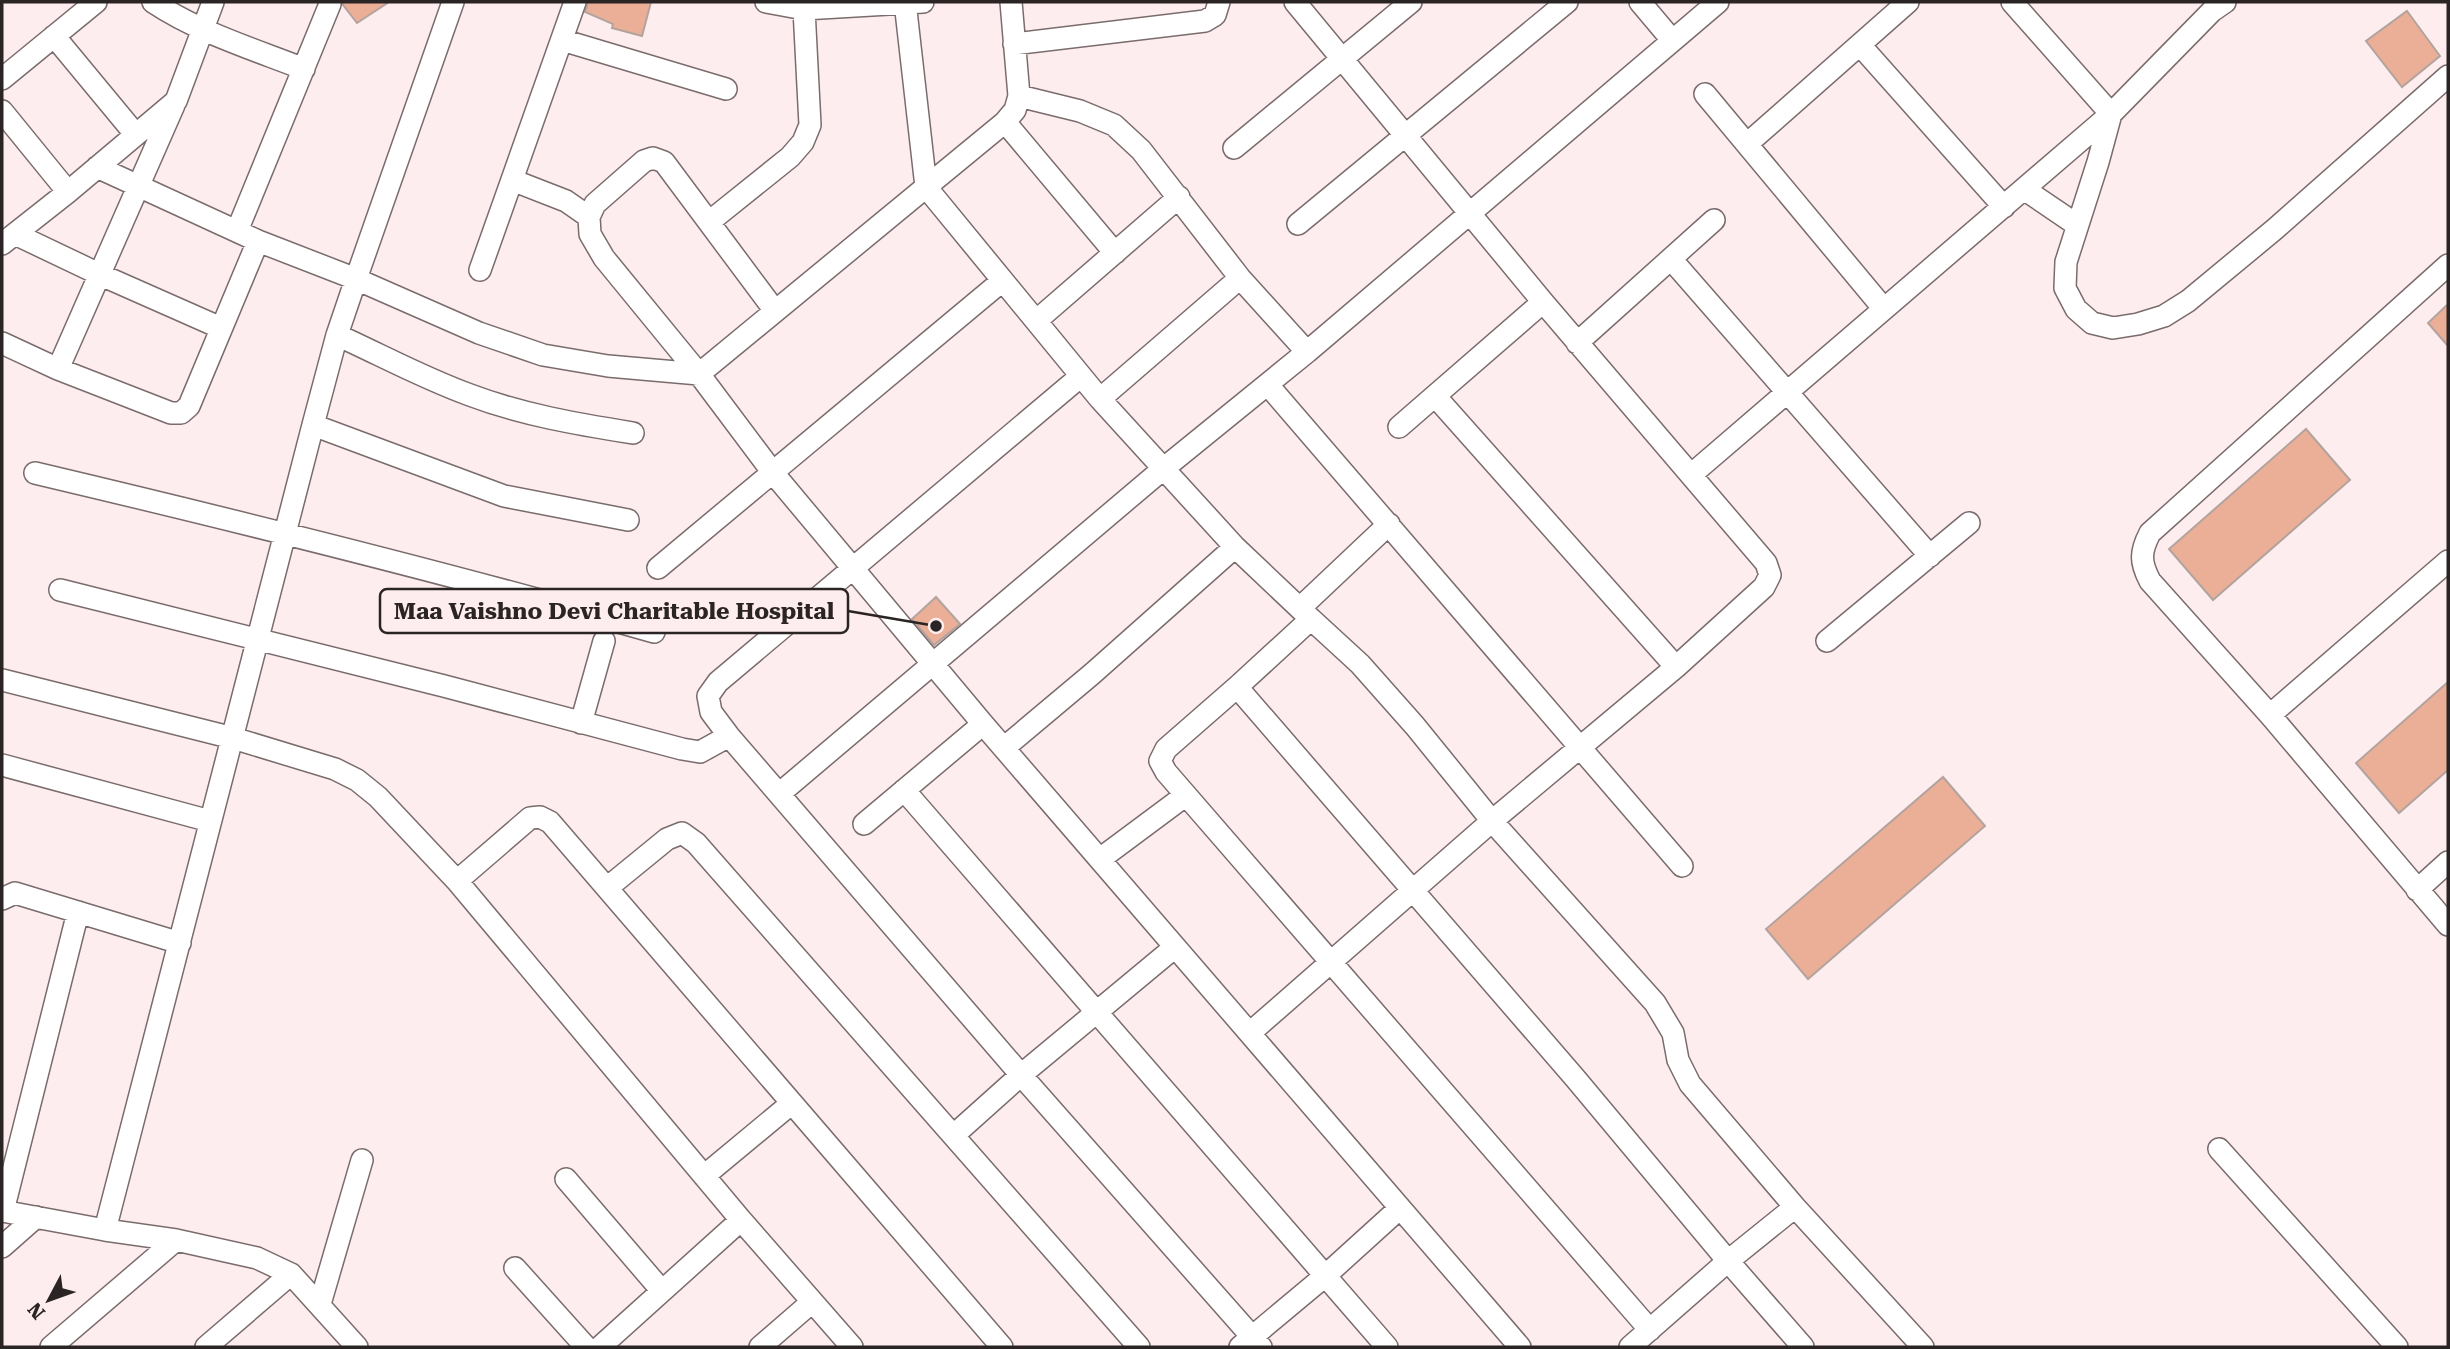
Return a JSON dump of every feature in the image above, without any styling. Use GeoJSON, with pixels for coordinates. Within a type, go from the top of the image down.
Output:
{"type":"FeatureCollection","features":[{"type":"Feature","properties":{"kind":"street"},"geometry":{"type":"LineString","coordinates":[[2,79],[96,2]]}},
{"type":"Feature","properties":{"kind":"street"},"geometry":{"type":"LineString","coordinates":[[153,2],[172,15],[203,29],[304,69]]}},
{"type":"Feature","properties":{"kind":"street"},"geometry":{"type":"LineString","coordinates":[[58,369],[140,187],[213,2]]}},
{"type":"Feature","properties":{"kind":"street"},"geometry":{"type":"LineString","coordinates":[[105,1230],[337,335],[453,2]]}},
{"type":"Feature","properties":{"kind":"street"},"geometry":{"type":"LineString","coordinates":[[480,270],[575,2]]}},
{"type":"Feature","properties":{"kind":"street"},"geometry":{"type":"LineString","coordinates":[[766,2],[804,9],[923,2]]}},
{"type":"Feature","properties":{"kind":"street"},"geometry":{"type":"LineString","coordinates":[[905,2],[926,187],[1100,399],[1235,547],[1360,664],[1415,726],[1492,821],[1655,1003],[1673,1033],[1678,1060],[1690,1084],[1795,1207],[1923,1347]]}},
{"type":"Feature","properties":{"kind":"street"},"geometry":{"type":"LineString","coordinates":[[97,167],[258,241],[356,279],[480,333],[543,355],[608,366],[699,374],[1015,110],[1019,96],[1011,2]]}},
{"type":"Feature","properties":{"kind":"street"},"geometry":{"type":"LineString","coordinates":[[1014,44],[1205,21],[1215,15],[1219,2]]}},
{"type":"Feature","properties":{"kind":"street"},"geometry":{"type":"LineString","coordinates":[[1251,1032],[1492,821],[1676,667],[1764,587],[1770,575],[1766,563],[1577,343],[1295,2]]}},
{"type":"Feature","properties":{"kind":"street"},"geometry":{"type":"LineString","coordinates":[[1234,148],[1411,2]]}},
{"type":"Feature","properties":{"kind":"street"},"geometry":{"type":"LineString","coordinates":[[1298,224],[1567,2]]}},
{"type":"Feature","properties":{"kind":"street"},"geometry":{"type":"LineString","coordinates":[[1640,2],[1672,40]]}},
{"type":"Feature","properties":{"kind":"street"},"geometry":{"type":"LineString","coordinates":[[779,794],[1163,468],[1268,385],[1718,2]]}},
{"type":"Feature","properties":{"kind":"street"},"geometry":{"type":"LineString","coordinates":[[1747,144],[1908,2]]}},
{"type":"Feature","properties":{"kind":"street"},"geometry":{"type":"LineString","coordinates":[[2012,2],[2111,114]]}},
{"type":"Feature","properties":{"kind":"street"},"geometry":{"type":"LineString","coordinates":[[1692,474],[2111,114],[2212,11],[2225,2]]}},
{"type":"Feature","properties":{"kind":"street"},"geometry":{"type":"LineString","coordinates":[[237,231],[330,4]]}},
{"type":"Feature","properties":{"kind":"street"},"geometry":{"type":"LineString","coordinates":[[709,222],[790,157],[803,142],[810,125],[804,9]]}},
{"type":"Feature","properties":{"kind":"street"},"geometry":{"type":"LineString","coordinates":[[54,36],[136,135]]}},
{"type":"Feature","properties":{"kind":"street"},"geometry":{"type":"LineString","coordinates":[[562,40],[726,89]]}},
{"type":"Feature","properties":{"kind":"street"},"geometry":{"type":"LineString","coordinates":[[1860,44],[2004,207]]}},
{"type":"Feature","properties":{"kind":"street"},"geometry":{"type":"LineString","coordinates":[[2111,114],[2066,262],[2065,288],[2076,309],[2092,323],[2113,328],[2164,316],[2188,301],[2275,229],[2448,76]]}},
{"type":"Feature","properties":{"kind":"street"},"geometry":{"type":"LineString","coordinates":[[1705,94],[1884,309]]}},
{"type":"Feature","properties":{"kind":"street"},"geometry":{"type":"LineString","coordinates":[[1019,96],[1080,111],[1114,125],[1141,150],[1240,278],[1307,352]]}},
{"type":"Feature","properties":{"kind":"street"},"geometry":{"type":"LineString","coordinates":[[8,239],[176,101]]}},
{"type":"Feature","properties":{"kind":"street"},"geometry":{"type":"LineString","coordinates":[[2,111],[68,192]]}},
{"type":"Feature","properties":{"kind":"street"},"geometry":{"type":"LineString","coordinates":[[1005,121],[1115,253]]}},
{"type":"Feature","properties":{"kind":"street"},"geometry":{"type":"LineString","coordinates":[[775,311],[664,162],[653,158],[643,161],[596,204],[589,217],[590,234],[604,258],[699,374],[774,474],[983,724],[1520,1347]]}},
{"type":"Feature","properties":{"kind":"street"},"geometry":{"type":"LineString","coordinates":[[512,180],[566,201],[589,217]]}},
{"type":"Feature","properties":{"kind":"street"},"geometry":{"type":"LineString","coordinates":[[2024,189],[2077,225]]}},
{"type":"Feature","properties":{"kind":"street"},"geometry":{"type":"LineString","coordinates":[[1036,321],[1179,197]]}},
{"type":"Feature","properties":{"kind":"street"},"geometry":{"type":"LineString","coordinates":[[1577,343],[1714,220]]}},
{"type":"Feature","properties":{"kind":"street"},"geometry":{"type":"LineString","coordinates":[[8,239],[101,275],[221,328]]}},
{"type":"Feature","properties":{"kind":"street"},"geometry":{"type":"LineString","coordinates":[[2,343],[58,369],[171,413],[181,412],[189,405],[258,241]]}},
{"type":"Feature","properties":{"kind":"street"},"geometry":{"type":"LineString","coordinates":[[1671,259],[1930,556]]}},
{"type":"Feature","properties":{"kind":"street"},"geometry":{"type":"LineString","coordinates":[[2448,265],[2150,533],[2141,549],[2142,565],[2150,581],[2270,715],[2448,925]]}},
{"type":"Feature","properties":{"kind":"street"},"geometry":{"type":"LineString","coordinates":[[1100,399],[1240,278]]}},
{"type":"Feature","properties":{"kind":"street"},"geometry":{"type":"LineString","coordinates":[[658,568],[774,474],[1002,281]]}},
{"type":"Feature","properties":{"kind":"street"},"geometry":{"type":"LineString","coordinates":[[1399,427],[1543,302]]}},
{"type":"Feature","properties":{"kind":"street"},"geometry":{"type":"LineString","coordinates":[[337,335],[468,395],[565,422],[633,433]]}},
{"type":"Feature","properties":{"kind":"street"},"geometry":{"type":"LineString","coordinates":[[1081,376],[718,682],[708,696],[711,712],[1251,1344],[1400,1208]]}},
{"type":"Feature","properties":{"kind":"street"},"geometry":{"type":"LineString","coordinates":[[1268,385],[1682,866]]}},
{"type":"Feature","properties":{"kind":"street"},"geometry":{"type":"LineString","coordinates":[[1435,396],[1676,667]]}},
{"type":"Feature","properties":{"kind":"street"},"geometry":{"type":"LineString","coordinates":[[313,425],[504,496],[628,520]]}},
{"type":"Feature","properties":{"kind":"street"},"geometry":{"type":"LineString","coordinates":[[35,473],[285,532],[533,597],[654,632]]}},
{"type":"Feature","properties":{"kind":"street"},"geometry":{"type":"LineString","coordinates":[[1827,641],[1969,523]]}},
{"type":"Feature","properties":{"kind":"street"},"geometry":{"type":"LineString","coordinates":[[1390,524],[1237,687],[1166,749],[1160,761],[1166,772],[1650,1330]]}},
{"type":"Feature","properties":{"kind":"street"},"geometry":{"type":"LineString","coordinates":[[1005,747],[1093,674],[1235,547]]}},
{"type":"Feature","properties":{"kind":"street"},"geometry":{"type":"LineString","coordinates":[[2270,715],[2448,561]]}},
{"type":"Feature","properties":{"kind":"street"},"geometry":{"type":"LineString","coordinates":[[60,590],[682,749],[700,752],[729,736]]}},
{"type":"Feature","properties":{"kind":"street"},"geometry":{"type":"LineString","coordinates":[[581,723],[604,642]]}},
{"type":"Feature","properties":{"kind":"street"},"geometry":{"type":"LineString","coordinates":[[2,680],[233,738],[335,769],[357,780],[378,797],[457,881],[741,1220],[852,1347]]}},
{"type":"Feature","properties":{"kind":"street"},"geometry":{"type":"LineString","coordinates":[[1237,687],[1802,1347]]}},
{"type":"Feature","properties":{"kind":"street"},"geometry":{"type":"LineString","coordinates":[[864,824],[983,724]]}},
{"type":"Feature","properties":{"kind":"street"},"geometry":{"type":"LineString","coordinates":[[2,765],[210,821]]}},
{"type":"Feature","properties":{"kind":"street"},"geometry":{"type":"LineString","coordinates":[[904,790],[1387,1347]]}},
{"type":"Feature","properties":{"kind":"street"},"geometry":{"type":"LineString","coordinates":[[1100,859],[1186,795]]}},
{"type":"Feature","properties":{"kind":"street"},"geometry":{"type":"LineString","coordinates":[[457,881],[530,818],[540,817],[550,822],[1002,1347]]}},
{"type":"Feature","properties":{"kind":"street"},"geometry":{"type":"LineString","coordinates":[[607,888],[667,839],[682,833],[696,843],[1139,1347]]}},
{"type":"Feature","properties":{"kind":"street"},"geometry":{"type":"LineString","coordinates":[[2417,890],[2448,862]]}},
{"type":"Feature","properties":{"kind":"street"},"geometry":{"type":"LineString","coordinates":[[2,899],[15,893],[180,943]]}},
{"type":"Feature","properties":{"kind":"street"},"geometry":{"type":"LineString","coordinates":[[78,912],[2,1211],[176,1240],[257,1258],[291,1274],[357,1347]]}},
{"type":"Feature","properties":{"kind":"street"},"geometry":{"type":"LineString","coordinates":[[954,1135],[1021,1075],[1175,947]]}},
{"type":"Feature","properties":{"kind":"street"},"geometry":{"type":"LineString","coordinates":[[704,1176],[792,1103]]}},
{"type":"Feature","properties":{"kind":"street"},"geometry":{"type":"LineString","coordinates":[[2219,1149],[2398,1347]]}},
{"type":"Feature","properties":{"kind":"street"},"geometry":{"type":"LineString","coordinates":[[320,1304],[362,1160]]}},
{"type":"Feature","properties":{"kind":"street"},"geometry":{"type":"LineString","coordinates":[[566,1179],[662,1291]]}},
{"type":"Feature","properties":{"kind":"street"},"geometry":{"type":"LineString","coordinates":[[1630,1347],[1728,1261],[1795,1207]]}},
{"type":"Feature","properties":{"kind":"street"},"geometry":{"type":"LineString","coordinates":[[2,1247],[36,1217]]}},
{"type":"Feature","properties":{"kind":"street"},"geometry":{"type":"LineString","coordinates":[[600,1347],[741,1220]]}},
{"type":"Feature","properties":{"kind":"street"},"geometry":{"type":"LineString","coordinates":[[51,1347],[176,1240]]}},
{"type":"Feature","properties":{"kind":"street"},"geometry":{"type":"LineString","coordinates":[[515,1268],[586,1347]]}},
{"type":"Feature","properties":{"kind":"street"},"geometry":{"type":"LineString","coordinates":[[206,1347],[291,1274]]}},
{"type":"Feature","properties":{"kind":"street"},"geometry":{"type":"LineString","coordinates":[[760,1347],[811,1302]]}},
{"type":"Feature","properties":{"kind":"building"},"geometry":{"type":"Polygon","coordinates":[[[343,2],[389,2],[357,23],[343,2]]]}},
{"type":"Feature","properties":{"kind":"building"},"geometry":{"type":"Polygon","coordinates":[[[588,2],[651,2],[642,36],[612,28],[613,24],[585,12],[588,2]]]}},
{"type":"Feature","properties":{"kind":"building"},"geometry":{"type":"Polygon","coordinates":[[[2407,11],[2440,56],[2402,87],[2366,41],[2407,11]]]}},
{"type":"Feature","properties":{"kind":"building"},"geometry":{"type":"Polygon","coordinates":[[[2448,304],[2448,346],[2428,323],[2448,304]]]}},
{"type":"Feature","properties":{"kind":"building"},"geometry":{"type":"Polygon","coordinates":[[[2306,429],[2350,480],[2213,600],[2169,549],[2306,429]]]}},
{"type":"Feature","properties":{"kind":"building"},"geometry":{"type":"Polygon","coordinates":[[[936,597],[960,624],[934,645],[912,619],[936,597]]]}},
{"type":"Feature","properties":{"kind":"building"},"geometry":{"type":"Polygon","coordinates":[[[2448,682],[2448,770],[2399,813],[2356,763],[2448,682]]]}},
{"type":"Feature","properties":{"kind":"building"},"geometry":{"type":"Polygon","coordinates":[[[1943,777],[1985,826],[1808,979],[1766,929],[1943,777]]]}},
{"type":"Feature","properties":{"kind":"place","name":"Maa Vaishno Devi Charitable Hospital"},"geometry":{"type":"Point","coordinates":[936,626]}}]}
